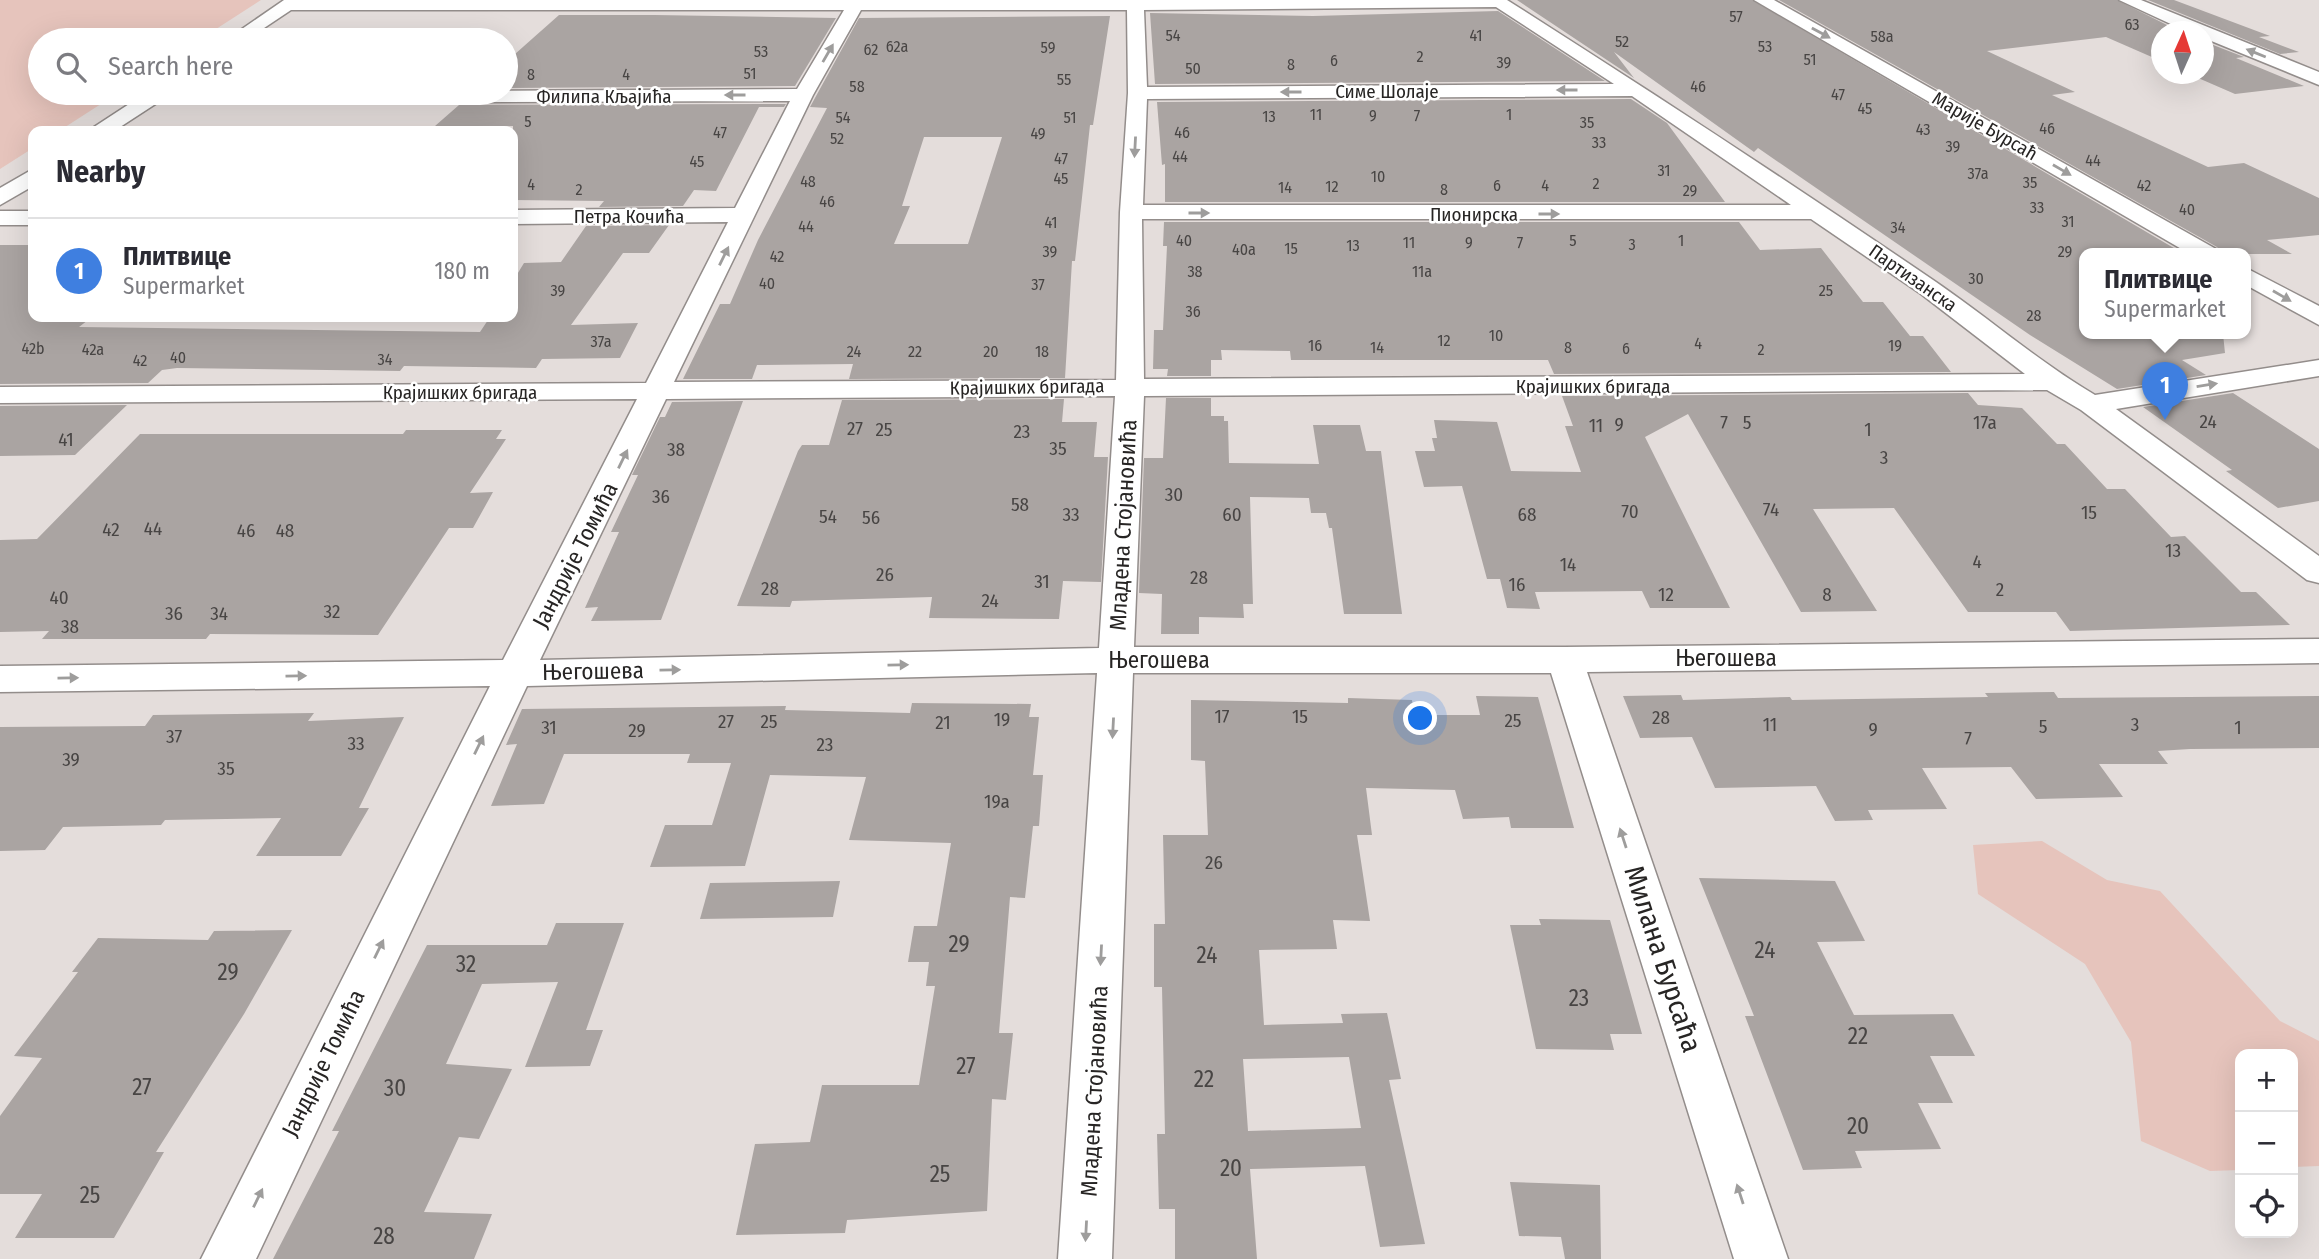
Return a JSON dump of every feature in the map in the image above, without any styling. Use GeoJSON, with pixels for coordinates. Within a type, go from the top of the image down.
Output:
{"type":"FeatureCollection","features":[{"type":"Feature","properties":{"kind":"street","name":"Марије Бурсаћ"},"geometry":{"type":"LineString","coordinates":[[1762,0],[2197,248]]}},
{"type":"Feature","properties":{"kind":"street"},"geometry":{"type":"LineString","coordinates":[[2127,0],[2319,79]]}},
{"type":"Feature","properties":{"kind":"street"},"geometry":{"type":"LineString","coordinates":[[253,28],[291,3],[855,6],[1498,1]]}},
{"type":"Feature","properties":{"kind":"street","name":"Партизанска"},"geometry":{"type":"LineString","coordinates":[[1498,1],[1636,90],[1930,289],[2053,382],[2091,404],[2319,572]]}},
{"type":"Feature","properties":{"kind":"street","name":"Младена Стојановића"},"geometry":{"type":"LineString","coordinates":[[1085,1259],[1130,386],[1131,212],[1138,93],[1135,3]]}},
{"type":"Feature","properties":{"kind":"street","name":"Јандрије Томића"},"geometry":{"type":"LineString","coordinates":[[228,1259],[515,673],[803,95],[855,6]]}},
{"type":"Feature","properties":{"kind":"street","name":"Симе Шолаје"},"geometry":{"type":"LineString","coordinates":[[1138,93],[1636,90]]}},
{"type":"Feature","properties":{"kind":"street","name":"Филипа Кљајића"},"geometry":{"type":"LineString","coordinates":[[518,95],[803,95]]}},
{"type":"Feature","properties":{"kind":"street"},"geometry":{"type":"LineString","coordinates":[[108,126],[140,105]]}},
{"type":"Feature","properties":{"kind":"street"},"geometry":{"type":"LineString","coordinates":[[0,198],[28,179]]}},
{"type":"Feature","properties":{"kind":"street","name":"Пионирска"},"geometry":{"type":"LineString","coordinates":[[1131,212],[1818,212]]}},
{"type":"Feature","properties":{"kind":"street","name":"Петра Кочића"},"geometry":{"type":"LineString","coordinates":[[518,216],[744,215]]}},
{"type":"Feature","properties":{"kind":"street"},"geometry":{"type":"LineString","coordinates":[[0,218],[28,218]]}},
{"type":"Feature","properties":{"kind":"street"},"geometry":{"type":"LineString","coordinates":[[2251,278],[2319,317]]}},
{"type":"Feature","properties":{"kind":"street"},"geometry":{"type":"LineString","coordinates":[[2091,404],[2319,368]]}},
{"type":"Feature","properties":{"kind":"street","name":"Крајишких бригада"},"geometry":{"type":"LineString","coordinates":[[0,395],[656,392],[1130,386],[1759,386],[2053,382]]}},
{"type":"Feature","properties":{"kind":"street","name":"Његошева"},"geometry":{"type":"LineString","coordinates":[[0,679],[515,673],[1115,660],[1565,660],[2319,651]]}},
{"type":"Feature","properties":{"kind":"street","name":"Милана Бурсаћа"},"geometry":{"type":"LineString","coordinates":[[1565,660],[1761,1259]]}},
{"type":"Feature","properties":{"kind":"shaded area"},"geometry":{"type":"Polygon","coordinates":[[[0,0],[261,0],[218,28],[28,28],[28,105],[99,105],[67,126],[28,126],[28,151],[0,169],[0,0]]]}},
{"type":"Feature","properties":{"kind":"shaded area"},"geometry":{"type":"Polygon","coordinates":[[[2042,841],[2107,880],[2160,891],[2280,1021],[2319,1041],[2319,1166],[2298,1167],[2298,1049],[2235,1049],[2235,1170],[2210,1171],[2141,1141],[2131,1042],[2085,964],[1978,894],[1973,845],[2042,841]]]}},
{"type":"Feature","properties":{"kind":"building"},"geometry":{"type":"Polygon","coordinates":[[[1517,0],[1752,0],[2174,248],[2079,248],[2079,339],[2224,339],[2225,353],[2182,360],[2206,375],[2117,389],[2030,335],[1758,148],[1754,152],[1614,52],[1634,78],[1517,0]]]}},
{"type":"Feature","properties":{"kind":"building"},"geometry":{"type":"Polygon","coordinates":[[[1779,0],[2117,0],[2159,21],[2151,21],[2151,57],[2106,37],[1987,51],[2075,92],[2052,95],[2208,167],[2244,163],[2319,198],[2319,235],[2267,240],[2292,254],[2251,254],[2251,248],[2218,248],[1779,0]]]}},
{"type":"Feature","properties":{"kind":"building"},"geometry":{"type":"Polygon","coordinates":[[[2148,0],[2174,0],[2270,36],[2259,37],[2299,52],[2280,54],[2214,27],[2214,21],[2199,21],[2148,0]]]}},
{"type":"Feature","properties":{"kind":"building"},"geometry":{"type":"Polygon","coordinates":[[[1498,11],[1605,81],[1155,84],[1150,13],[1313,16],[1498,11]]]}},
{"type":"Feature","properties":{"kind":"building"},"geometry":{"type":"Polygon","coordinates":[[[559,15],[836,18],[795,86],[518,88],[518,51],[559,15]]]}},
{"type":"Feature","properties":{"kind":"building"},"geometry":{"type":"Polygon","coordinates":[[[1110,16],[1093,125],[1090,125],[1075,261],[1072,261],[1065,378],[849,379],[853,364],[757,365],[752,379],[683,379],[720,304],[730,304],[758,240],[827,108],[810,107],[859,18],[1110,16]],[[924,137],[902,206],[910,206],[894,244],[968,244],[1002,137],[924,137]]]}},
{"type":"Feature","properties":{"kind":"building"},"geometry":{"type":"Polygon","coordinates":[[[2214,45],[2244,57],[2236,58],[2304,86],[2235,94],[2212,84],[2214,45]]]}},
{"type":"Feature","properties":{"kind":"building"},"geometry":{"type":"Polygon","coordinates":[[[1631,99],[1667,123],[1725,202],[1165,202],[1165,164],[1162,165],[1157,102],[1631,99]]]}},
{"type":"Feature","properties":{"kind":"building"},"geometry":{"type":"Polygon","coordinates":[[[786,104],[784,107],[759,107],[716,191],[694,190],[683,206],[599,207],[604,201],[518,200],[518,126],[435,126],[459,105],[786,104]]]}},
{"type":"Feature","properties":{"kind":"building"},"geometry":{"type":"Polygon","coordinates":[[[1164,222],[1739,222],[1760,250],[1821,248],[1863,302],[1883,302],[1910,336],[1923,336],[1951,372],[1554,374],[1548,360],[1291,360],[1290,351],[1221,350],[1222,360],[1211,360],[1211,376],[1167,376],[1168,369],[1153,369],[1154,330],[1163,330],[1167,246],[1163,246],[1164,222]]]}},
{"type":"Feature","properties":{"kind":"building"},"geometry":{"type":"Polygon","coordinates":[[[669,225],[649,253],[623,253],[571,325],[638,323],[620,358],[542,359],[536,368],[404,366],[400,371],[177,368],[162,370],[148,383],[0,384],[0,245],[28,245],[28,322],[86,322],[79,327],[480,332],[487,322],[518,322],[518,273],[524,263],[561,262],[586,226],[669,225]]]}},
{"type":"Feature","properties":{"kind":"building"},"geometry":{"type":"Polygon","coordinates":[[[1968,393],[1978,405],[2022,408],[2057,444],[2065,444],[2107,489],[2125,489],[2171,537],[2185,536],[2241,592],[2256,592],[2290,625],[2070,631],[2056,612],[1968,612],[1894,508],[1813,509],[1877,611],[1801,612],[1688,414],[1645,437],[1730,608],[1650,608],[1642,591],[1535,592],[1540,609],[1507,608],[1500,579],[1487,579],[1462,486],[1424,487],[1415,451],[1435,451],[1432,438],[1437,438],[1434,420],[1497,422],[1511,471],[1581,472],[1565,426],[1573,426],[1562,396],[1968,393]]]}},
{"type":"Feature","properties":{"kind":"building"},"geometry":{"type":"Polygon","coordinates":[[[2233,393],[2319,449],[2319,501],[2278,508],[2226,471],[2232,470],[2143,407],[2233,393]]]}},
{"type":"Feature","properties":{"kind":"building"},"geometry":{"type":"Polygon","coordinates":[[[1166,398],[1211,398],[1211,416],[1224,416],[1224,421],[1228,421],[1229,463],[1319,464],[1313,425],[1360,425],[1366,451],[1381,451],[1402,614],[1344,614],[1332,528],[1329,528],[1326,513],[1311,513],[1309,498],[1250,497],[1253,604],[1243,604],[1244,618],[1199,617],[1199,634],[1161,634],[1162,594],[1139,593],[1144,458],[1163,458],[1166,398]]]}},
{"type":"Feature","properties":{"kind":"building"},"geometry":{"type":"Polygon","coordinates":[[[1064,399],[1062,422],[1097,422],[1094,457],[1108,457],[1101,582],[1063,581],[1059,619],[929,618],[932,597],[792,601],[790,607],[737,606],[798,451],[802,445],[829,445],[842,400],[1064,399]]]}},
{"type":"Feature","properties":{"kind":"building"},"geometry":{"type":"Polygon","coordinates":[[[743,401],[661,620],[591,621],[598,607],[585,608],[619,532],[611,532],[638,475],[632,475],[660,417],[665,417],[672,402],[743,401]]]}},
{"type":"Feature","properties":{"kind":"building"},"geometry":{"type":"Polygon","coordinates":[[[127,405],[75,455],[0,456],[0,406],[127,405]]]}},
{"type":"Feature","properties":{"kind":"building"},"geometry":{"type":"Polygon","coordinates":[[[406,430],[502,430],[496,439],[506,439],[470,493],[493,492],[473,528],[449,528],[378,635],[210,634],[206,639],[42,639],[49,631],[0,632],[0,540],[37,539],[140,434],[403,434],[406,430]]]}},
{"type":"Feature","properties":{"kind":"building"},"geometry":{"type":"Polygon","coordinates":[[[2054,692],[2058,698],[2319,696],[2319,748],[2158,751],[2168,764],[2099,764],[2123,797],[2036,799],[2011,767],[1922,768],[1947,809],[1868,810],[1873,820],[1835,821],[1816,786],[1715,788],[1692,737],[1640,738],[1623,696],[1681,695],[1683,700],[1790,697],[1792,700],[1988,697],[1985,693],[2054,692]]]}},
{"type":"Feature","properties":{"kind":"building"},"geometry":{"type":"Polygon","coordinates":[[[1476,696],[1538,697],[1574,828],[1511,828],[1509,817],[1463,819],[1455,790],[1366,788],[1372,835],[1357,835],[1370,921],[1333,920],[1337,949],[1259,950],[1264,1025],[1343,1023],[1341,1014],[1387,1013],[1401,1079],[1389,1080],[1425,1244],[1380,1247],[1365,1166],[1250,1169],[1257,1259],[1175,1259],[1175,1209],[1159,1209],[1157,1134],[1165,1134],[1162,987],[1154,987],[1154,924],[1165,924],[1163,835],[1208,835],[1205,761],[1191,760],[1191,700],[1348,703],[1348,698],[1412,700],[1414,715],[1480,715],[1476,696]],[[1349,1057],[1243,1059],[1248,1131],[1361,1128],[1349,1057]]]}},
{"type":"Feature","properties":{"kind":"building"},"geometry":{"type":"Polygon","coordinates":[[[912,703],[1031,704],[1029,717],[1039,717],[1033,775],[1043,775],[1039,826],[1033,826],[1025,898],[1010,897],[999,1033],[1013,1033],[1006,1100],[992,1099],[987,1211],[847,1220],[845,1233],[736,1235],[755,1144],[810,1142],[822,1085],[919,1085],[935,986],[926,986],[929,962],[908,962],[914,926],[937,926],[951,843],[849,840],[866,777],[770,775],[745,866],[650,867],[665,825],[712,825],[731,763],[687,763],[690,754],[564,754],[544,804],[491,806],[517,744],[506,745],[522,709],[786,706],[785,710],[910,713],[912,703]]]}},
{"type":"Feature","properties":{"kind":"building"},"geometry":{"type":"Polygon","coordinates":[[[314,713],[308,721],[404,717],[359,808],[369,808],[341,856],[256,856],[281,818],[165,820],[161,825],[63,827],[45,850],[0,851],[0,727],[145,726],[153,715],[314,713]]]}},
{"type":"Feature","properties":{"kind":"building"},"geometry":{"type":"Polygon","coordinates":[[[1699,878],[1835,881],[1865,941],[1817,942],[1854,1015],[1953,1014],[1975,1056],[1930,1056],[1953,1103],[1918,1103],[1941,1149],[1855,1151],[1862,1168],[1803,1170],[1745,1016],[1754,1016],[1699,878]]]}},
{"type":"Feature","properties":{"kind":"building"},"geometry":{"type":"Polygon","coordinates":[[[840,881],[833,917],[700,919],[710,883],[840,881]]]}},
{"type":"Feature","properties":{"kind":"building"},"geometry":{"type":"Polygon","coordinates":[[[1539,919],[1610,920],[1642,1034],[1610,1034],[1614,1050],[1536,1049],[1510,925],[1541,925],[1539,919]]]}},
{"type":"Feature","properties":{"kind":"building"},"geometry":{"type":"Polygon","coordinates":[[[556,923],[624,923],[586,1030],[603,1030],[590,1066],[525,1067],[558,982],[482,984],[446,1064],[512,1069],[479,1139],[459,1137],[424,1212],[492,1214],[474,1259],[273,1259],[339,1131],[332,1131],[427,945],[547,945],[556,923]]]}},
{"type":"Feature","properties":{"kind":"building"},"geometry":{"type":"Polygon","coordinates":[[[292,930],[244,1014],[156,1152],[164,1152],[114,1238],[15,1238],[42,1194],[0,1194],[0,1116],[42,1058],[14,1056],[78,972],[72,972],[98,938],[208,940],[214,931],[292,930]]]}},
{"type":"Feature","properties":{"kind":"building"},"geometry":{"type":"Polygon","coordinates":[[[1510,1182],[1600,1185],[1601,1259],[1565,1259],[1561,1237],[1519,1236],[1510,1182]]]}},
{"type":"Feature","properties":{"kind":"place","name":"Плитвице"},"geometry":{"type":"Point","coordinates":[2165,420]}}]}
